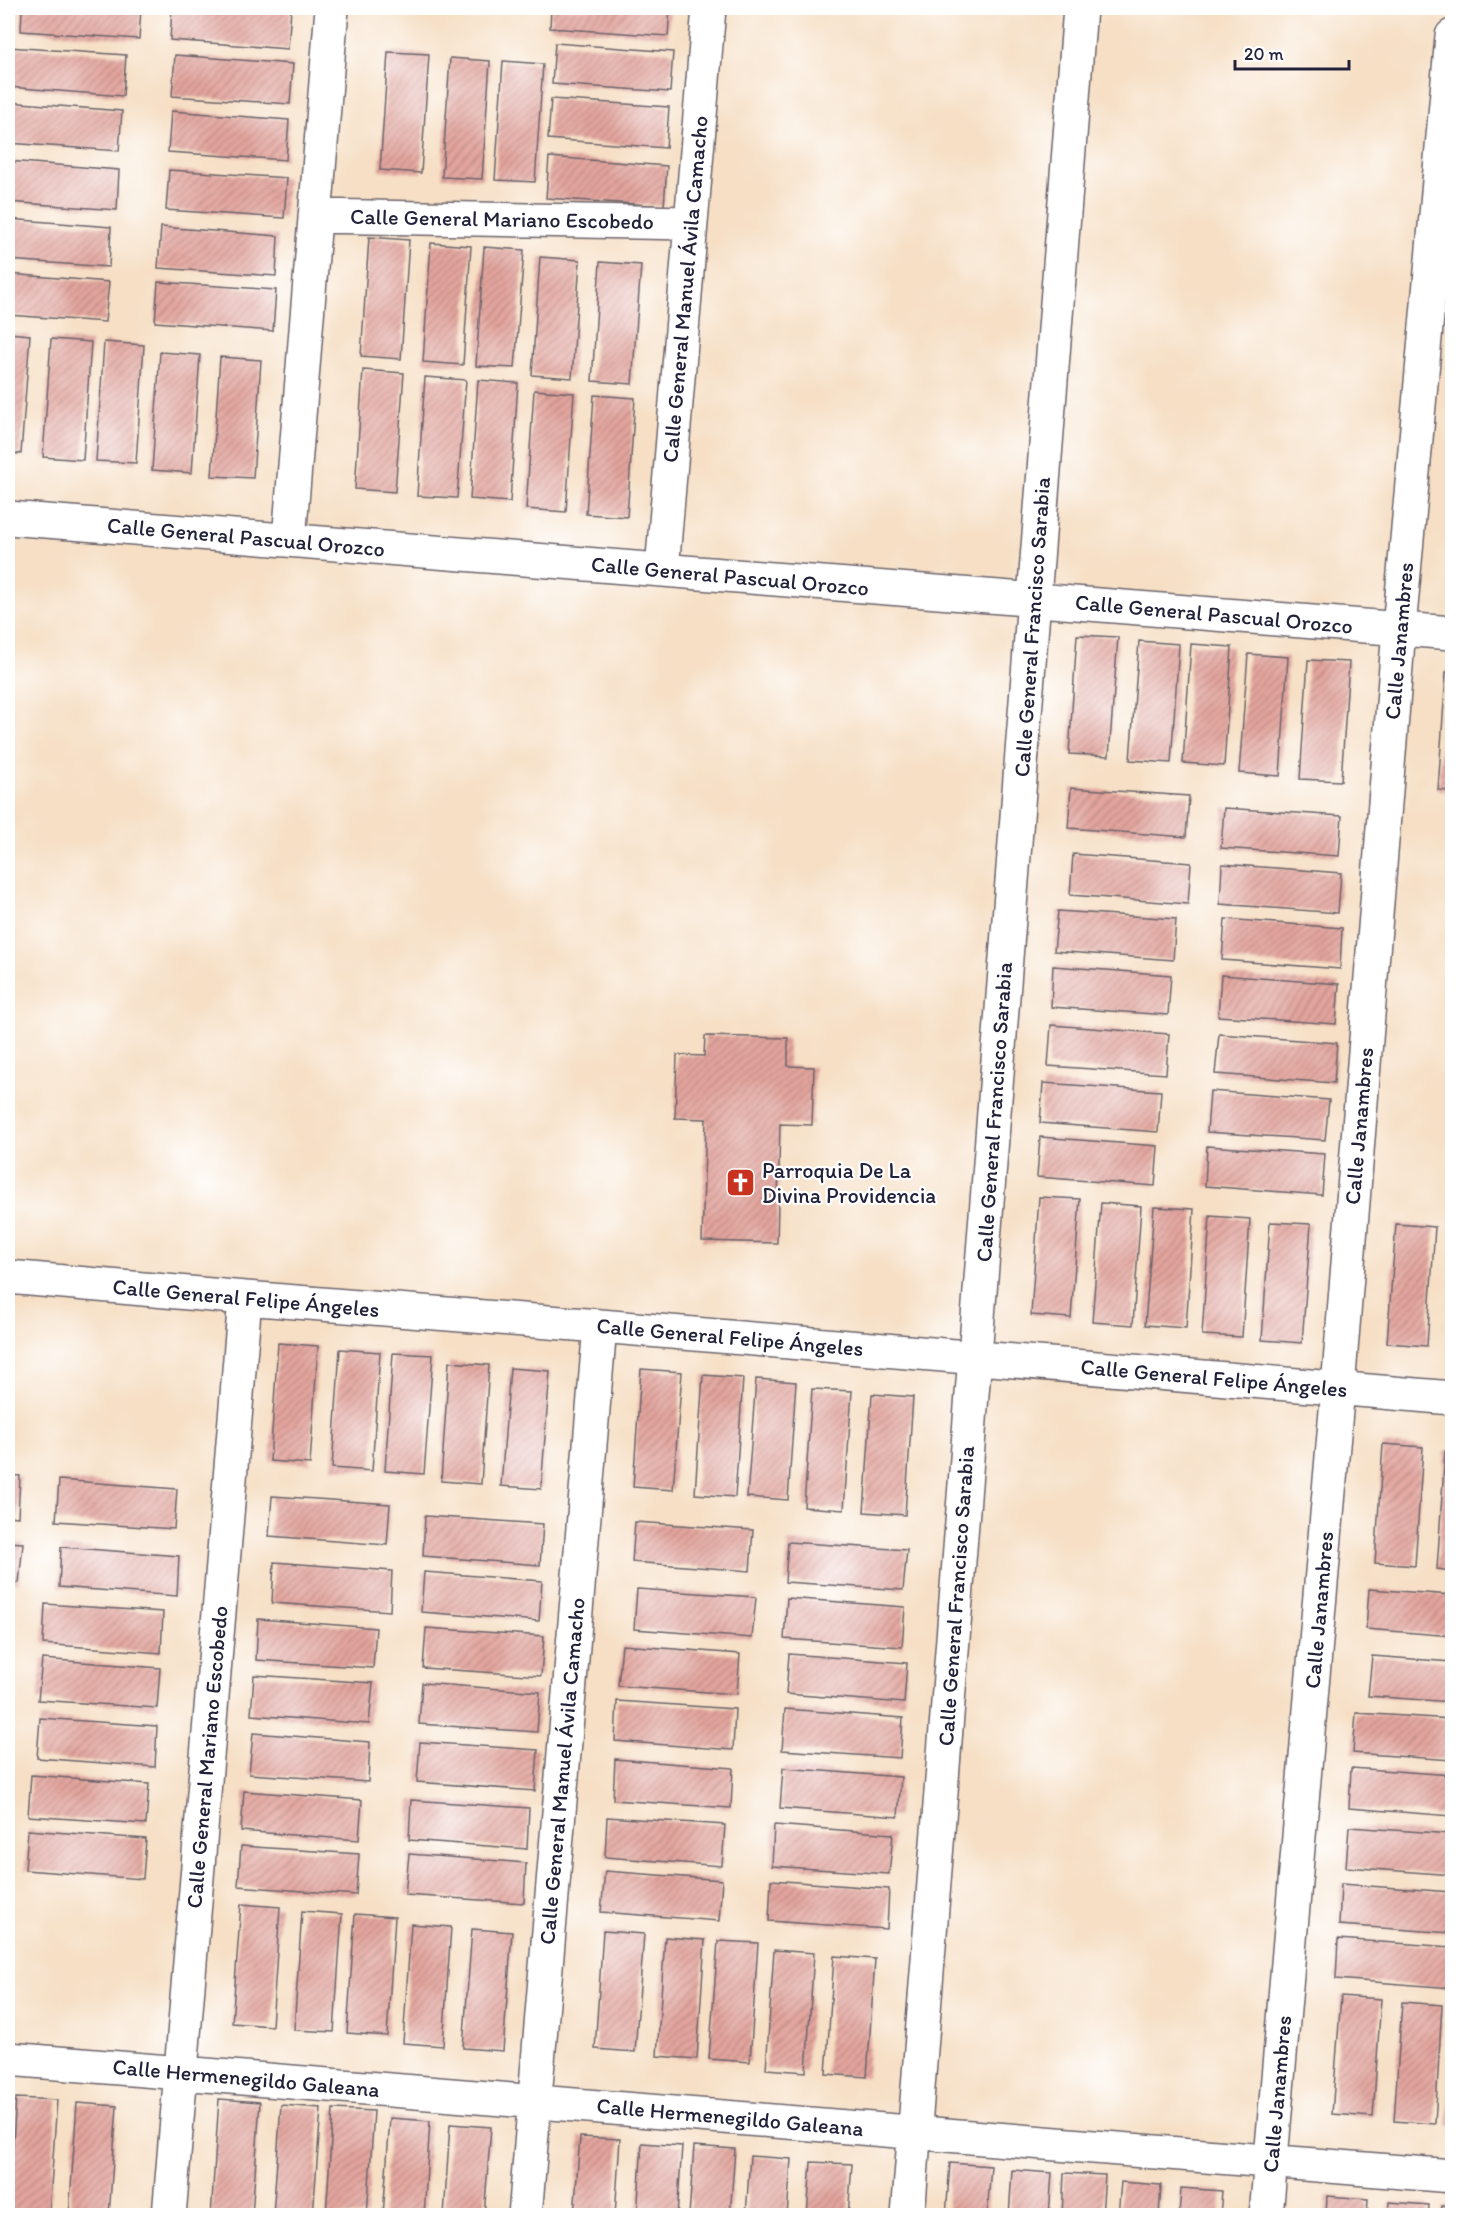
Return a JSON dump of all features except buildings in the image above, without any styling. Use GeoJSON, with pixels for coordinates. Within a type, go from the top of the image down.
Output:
{"type":"FeatureCollection","features":[{"type":"Feature","properties":{"kind":"street"},"geometry":{"type":"LineString","coordinates":[[289,540],[332,8]]}},
{"type":"Feature","properties":{"kind":"street","name":"Calle General Manuel Ávila Camacho"},"geometry":{"type":"LineString","coordinates":[[662,570],[709,8]]}},
{"type":"Feature","properties":{"kind":"street","name":"Calle General Francisco Sarabia"},"geometry":{"type":"LineString","coordinates":[[908,2216],[1080,8]]}},
{"type":"Feature","properties":{"kind":"street","name":"Calle Janambres"},"geometry":{"type":"LineString","coordinates":[[1266,2216],[1338,1388],[1399,629],[1452,36]]}},
{"type":"Feature","properties":{"kind":"street","name":"Calle General Mariano Escobedo"},"geometry":{"type":"LineString","coordinates":[[315,216],[690,223]]}},
{"type":"Feature","properties":{"kind":"street","name":"Calle General Pascual Orozco"},"geometry":{"type":"LineString","coordinates":[[8,518],[1452,633]]}},
{"type":"Feature","properties":{"kind":"street","name":"Calle General Felipe Ángeles"},"geometry":{"type":"LineString","coordinates":[[8,1277],[1452,1398]]}},
{"type":"Feature","properties":{"kind":"street","name":"Calle General Mariano Escobedo"},"geometry":{"type":"LineString","coordinates":[[169,2216],[245,1298]]}},
{"type":"Feature","properties":{"kind":"street","name":"Calle General Manuel Ávila Camacho"},"geometry":{"type":"LineString","coordinates":[[525,2216],[600,1326]]}},
{"type":"Feature","properties":{"kind":"street","name":"Calle Hermenegildo Galeana"},"geometry":{"type":"LineString","coordinates":[[8,2058],[1452,2176]]}},
{"type":"Feature","properties":{"kind":"place","name":"Parroquia De La Divina Providencia"},"geometry":{"type":"Point","coordinates":[741,1183]}}]}
